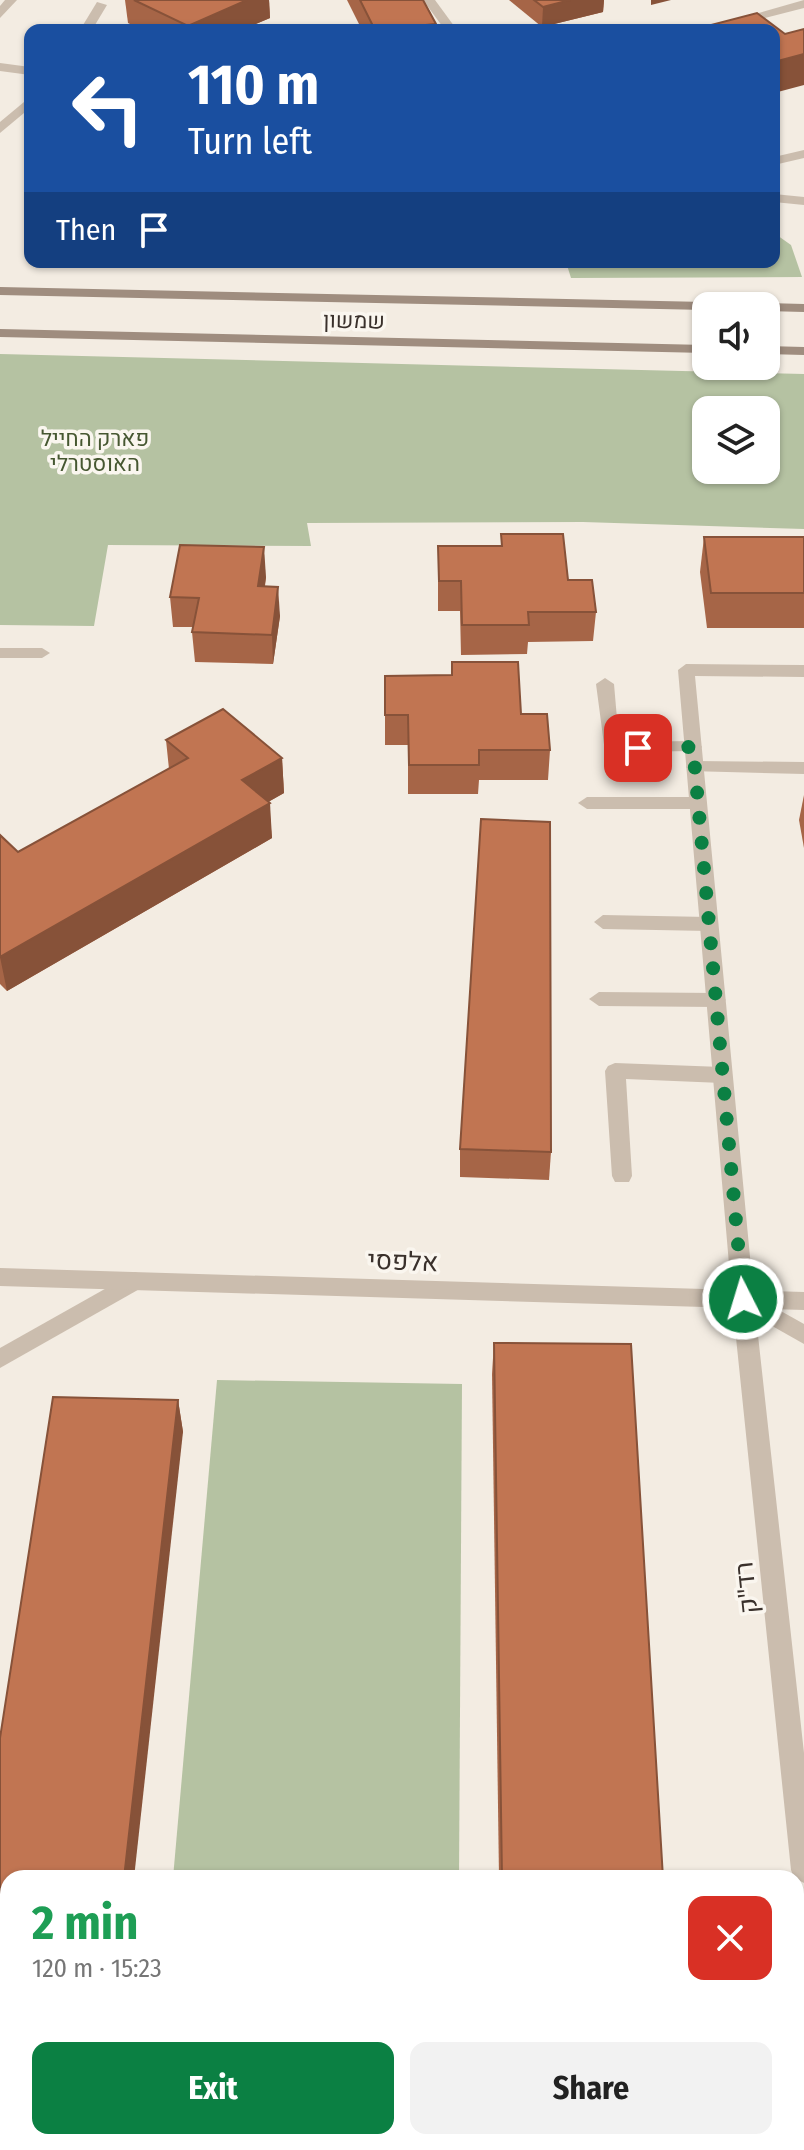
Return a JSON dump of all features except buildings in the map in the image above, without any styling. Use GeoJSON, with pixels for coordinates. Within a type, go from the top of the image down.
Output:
{"type":"FeatureCollection","features":[{"type":"Feature","properties":{"kind":"main road","name":"שמשון"},"geometry":{"type":"LineString","coordinates":[[0,291],[692,306]]}},
{"type":"Feature","properties":{"kind":"main road"},"geometry":{"type":"LineString","coordinates":[[780,307],[804,308]]}},
{"type":"Feature","properties":{"kind":"main road","name":"שמשון"},"geometry":{"type":"LineString","coordinates":[[0,333],[692,349]]}},
{"type":"Feature","properties":{"kind":"main road"},"geometry":{"type":"LineString","coordinates":[[780,350],[804,351]]}},
{"type":"Feature","properties":{"kind":"street"},"geometry":{"type":"LineString","coordinates":[[0,14],[11,0]]}},
{"type":"Feature","properties":{"kind":"street"},"geometry":{"type":"LineString","coordinates":[[429,0],[447,24]]}},
{"type":"Feature","properties":{"kind":"street"},"geometry":{"type":"LineString","coordinates":[[728,24],[804,4]]}},
{"type":"Feature","properties":{"kind":"street"},"geometry":{"type":"LineString","coordinates":[[90,24],[101,5]]}},
{"type":"Feature","properties":{"kind":"street"},"geometry":{"type":"LineString","coordinates":[[0,67],[24,70]]}},
{"type":"Feature","properties":{"kind":"street"},"geometry":{"type":"LineString","coordinates":[[0,129],[24,107]]}},
{"type":"Feature","properties":{"kind":"street"},"geometry":{"type":"LineString","coordinates":[[780,160],[804,154]]}},
{"type":"Feature","properties":{"kind":"street"},"geometry":{"type":"LineString","coordinates":[[780,199],[804,201]]}},
{"type":"Feature","properties":{"kind":"street"},"geometry":{"type":"LineString","coordinates":[[0,653],[42,653]]}},
{"type":"Feature","properties":{"kind":"street","name":"רד\"ק"},"geometry":{"type":"LineString","coordinates":[[804,671],[686,670],[743,1299],[804,1870]]}},
{"type":"Feature","properties":{"kind":"street"},"geometry":{"type":"LineString","coordinates":[[605,684],[611,748],[804,768]]}},
{"type":"Feature","properties":{"kind":"street"},"geometry":{"type":"LineString","coordinates":[[587,803],[698,803]]}},
{"type":"Feature","properties":{"kind":"street"},"geometry":{"type":"LineString","coordinates":[[603,922],[709,924]]}},
{"type":"Feature","properties":{"kind":"street"},"geometry":{"type":"LineString","coordinates":[[599,999],[716,1000]]}},
{"type":"Feature","properties":{"kind":"street"},"geometry":{"type":"LineString","coordinates":[[622,1176],[615,1071],[722,1075]]}},
{"type":"Feature","properties":{"kind":"street","name":"אלפסי"},"geometry":{"type":"LineString","coordinates":[[0,1277],[804,1301]]}},
{"type":"Feature","properties":{"kind":"street"},"geometry":{"type":"LineString","coordinates":[[0,1359],[135,1281]]}},
{"type":"Feature","properties":{"kind":"street"},"geometry":{"type":"LineString","coordinates":[[743,1299],[804,1335]]}},
{"type":"Feature","properties":{"kind":"green space"},"geometry":{"type":"Polygon","coordinates":[[[780,237],[791,245],[802,277],[571,278],[568,268],[780,268],[780,237]]]}},
{"type":"Feature","properties":{"kind":"green space","name":"פארק החייל האוסטרלי"},"geometry":{"type":"Polygon","coordinates":[[[0,354],[692,371],[692,380],[780,380],[780,373],[804,374],[804,529],[583,522],[307,523],[311,546],[108,545],[94,626],[0,625],[0,354]]]}},
{"type":"Feature","properties":{"kind":"green space"},"geometry":{"type":"Polygon","coordinates":[[[217,1380],[462,1384],[459,1870],[174,1870],[217,1380]]]}},
{"type":"Feature","properties":{"kind":"route"},"geometry":{"type":"LineString","coordinates":[[638,748],[693,747],[743,1299]]}}]}
